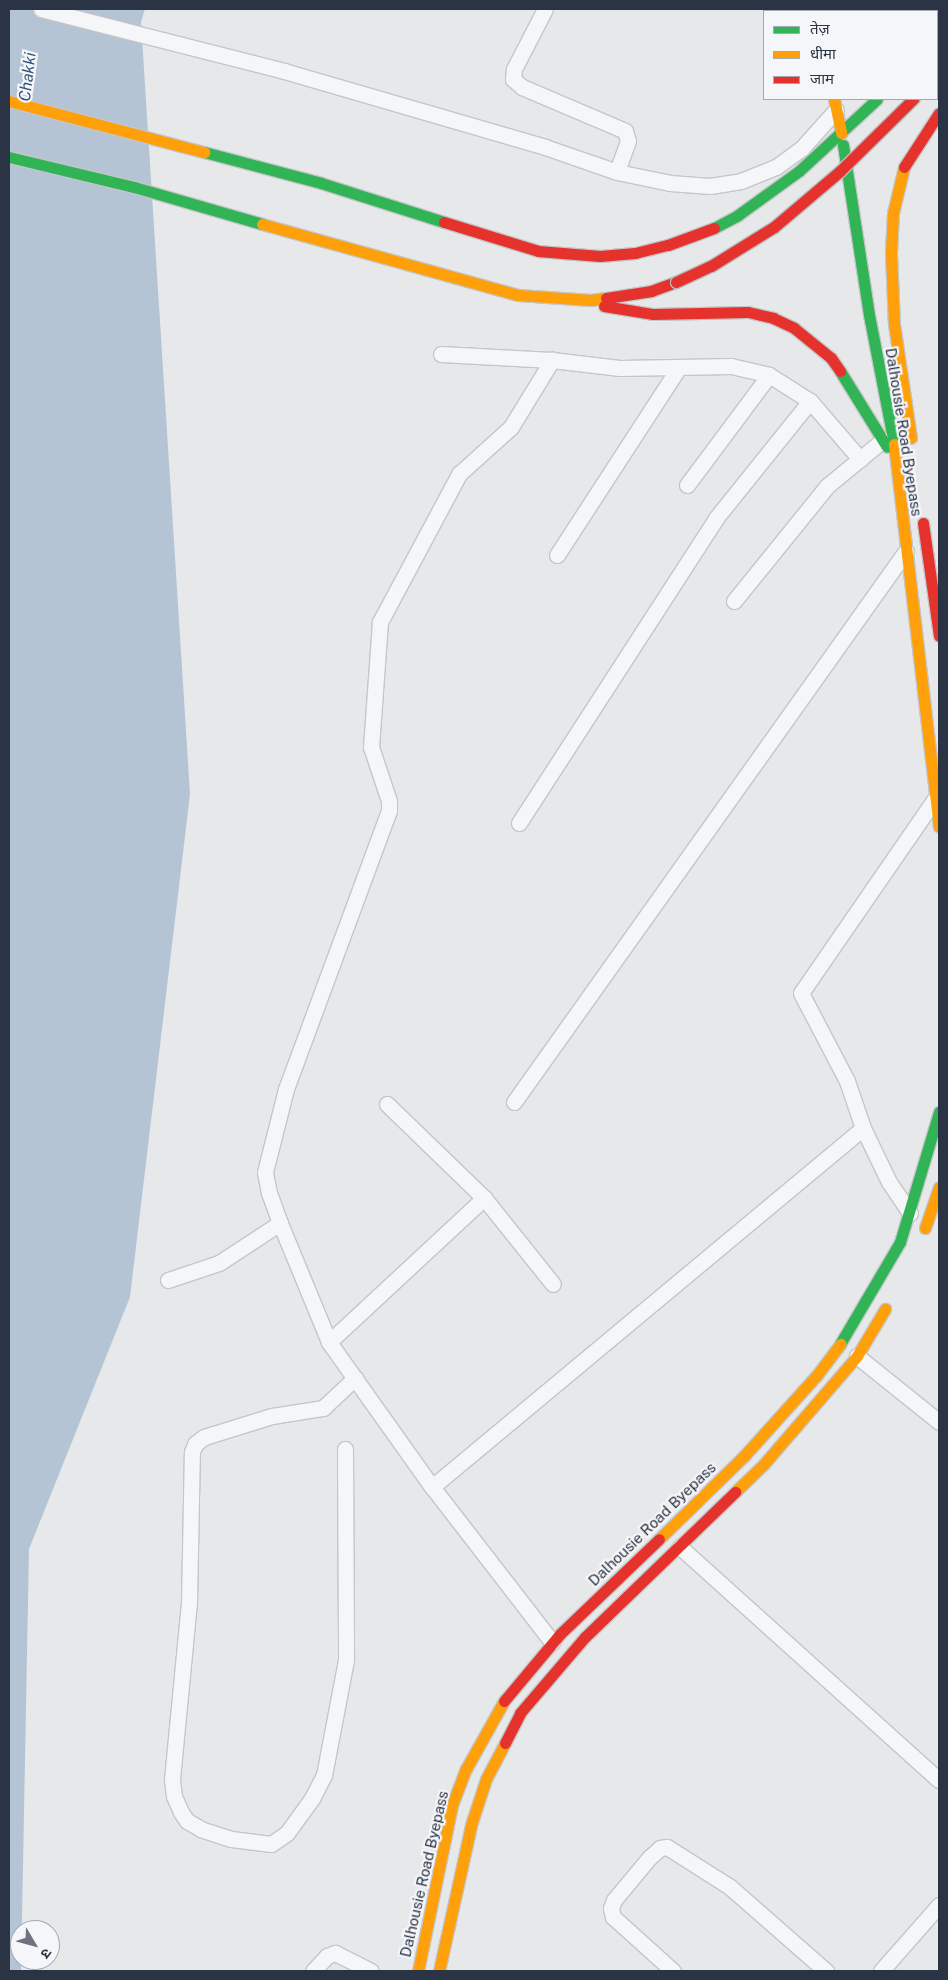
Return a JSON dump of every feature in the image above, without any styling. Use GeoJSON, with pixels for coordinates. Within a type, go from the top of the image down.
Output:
{"type":"FeatureCollection","features":[{"type":"Feature","properties":{"kind":"main road"},"geometry":{"type":"LineString","coordinates":[[9,101],[321,183],[538,251],[572,256],[634,253],[668,245],[706,232],[768,196],[876,100]]}},
{"type":"Feature","properties":{"kind":"main road"},"geometry":{"type":"LineString","coordinates":[[906,100],[916,116],[938,116]]}},
{"type":"Feature","properties":{"kind":"main road"},"geometry":{"type":"LineString","coordinates":[[9,157],[236,215],[466,283],[518,294],[591,300],[643,293],[676,282],[710,266],[774,227],[840,171],[912,100]]}},
{"type":"Feature","properties":{"kind":"main road","name":"Dalhousie Road Byepass"},"geometry":{"type":"LineString","coordinates":[[835,104],[869,315],[898,466],[939,826]]}},
{"type":"Feature","properties":{"kind":"main road"},"geometry":{"type":"LineString","coordinates":[[912,448],[894,324],[890,253],[893,213],[904,167],[938,116]]}},
{"type":"Feature","properties":{"kind":"main road"},"geometry":{"type":"LineString","coordinates":[[591,300],[627,312],[748,312],[772,318],[794,328],[831,358],[850,384],[898,466]]}},
{"type":"Feature","properties":{"kind":"main road"},"geometry":{"type":"LineString","coordinates":[[922,515],[939,636]]}},
{"type":"Feature","properties":{"kind":"main road","name":"Dalhousie Road Byepass"},"geometry":{"type":"LineString","coordinates":[[418,1971],[452,1805],[466,1769],[506,1697],[552,1642],[744,1456],[816,1375],[852,1328],[883,1278],[911,1214],[939,1112]]}},
{"type":"Feature","properties":{"kind":"main road"},"geometry":{"type":"LineString","coordinates":[[919,1242],[939,1187]]}},
{"type":"Feature","properties":{"kind":"main road"},"geometry":{"type":"LineString","coordinates":[[439,1971],[461,1861],[486,1779],[504,1741],[550,1675],[585,1637],[763,1465],[857,1356],[893,1296]]}},
{"type":"Feature","properties":{"kind":"street"},"geometry":{"type":"LineString","coordinates":[[42,9],[284,72],[491,131],[617,172],[670,183],[710,186],[741,181],[776,167],[802,148],[835,104]]}},
{"type":"Feature","properties":{"kind":"street"},"geometry":{"type":"LineString","coordinates":[[545,9],[514,70],[513,79],[522,87],[625,131],[628,141],[617,172]]}},
{"type":"Feature","properties":{"kind":"street"},"geometry":{"type":"LineString","coordinates":[[441,354],[552,360],[620,368],[731,366],[769,375],[810,401],[860,459]]}},
{"type":"Feature","properties":{"kind":"street"},"geometry":{"type":"LineString","coordinates":[[552,360],[511,427],[459,474],[380,622],[376,640],[371,747],[389,801],[390,811],[279,1108],[266,1172],[269,1194],[329,1342],[432,1487],[552,1642]]}},
{"type":"Feature","properties":{"kind":"street"},"geometry":{"type":"LineString","coordinates":[[557,555],[679,367]]}},
{"type":"Feature","properties":{"kind":"street"},"geometry":{"type":"LineString","coordinates":[[687,485],[769,375]]}},
{"type":"Feature","properties":{"kind":"street"},"geometry":{"type":"LineString","coordinates":[[519,823],[716,518],[810,401]]}},
{"type":"Feature","properties":{"kind":"street"},"geometry":{"type":"LineString","coordinates":[[734,601],[828,486],[883,440]]}},
{"type":"Feature","properties":{"kind":"street"},"geometry":{"type":"LineString","coordinates":[[514,1102],[907,549]]}},
{"type":"Feature","properties":{"kind":"street"},"geometry":{"type":"LineString","coordinates":[[911,1214],[889,1182],[863,1128],[847,1081],[801,993],[937,796]]}},
{"type":"Feature","properties":{"kind":"street"},"geometry":{"type":"LineString","coordinates":[[387,1104],[484,1198],[552,1284]]}},
{"type":"Feature","properties":{"kind":"street"},"geometry":{"type":"LineString","coordinates":[[432,1487],[863,1128]]}},
{"type":"Feature","properties":{"kind":"street"},"geometry":{"type":"LineString","coordinates":[[329,1342],[484,1198]]}},
{"type":"Feature","properties":{"kind":"street"},"geometry":{"type":"LineString","coordinates":[[168,1280],[219,1263],[280,1223]]}},
{"type":"Feature","properties":{"kind":"street"},"geometry":{"type":"LineString","coordinates":[[857,1356],[939,1422]]}},
{"type":"Feature","properties":{"kind":"street"},"geometry":{"type":"LineString","coordinates":[[345,1449],[346,1660],[324,1775],[298,1819],[286,1833],[271,1844],[231,1839],[201,1829],[187,1821],[181,1812],[174,1796],[172,1779],[189,1604],[192,1452],[195,1444],[204,1437],[272,1416],[323,1408],[356,1378]]}},
{"type":"Feature","properties":{"kind":"street"},"geometry":{"type":"LineString","coordinates":[[680,1547],[939,1780]]}},
{"type":"Feature","properties":{"kind":"street"},"geometry":{"type":"LineString","coordinates":[[673,1971],[613,1917],[611,1908],[614,1900],[649,1858],[660,1848],[667,1847],[730,1887],[826,1971]]}},
{"type":"Feature","properties":{"kind":"street"},"geometry":{"type":"LineString","coordinates":[[881,1971],[939,1905]]}},
{"type":"Feature","properties":{"kind":"street"},"geometry":{"type":"LineString","coordinates":[[313,1971],[327,1956],[335,1953],[371,1971]]}},
{"type":"Feature","properties":{"kind":"water","name":"Chakki"},"geometry":{"type":"Polygon","coordinates":[[[9,9],[145,9],[141,22],[190,794],[130,1297],[29,1549],[22,1920],[10,1920],[10,1970],[21,1971],[9,1971],[9,9]]]}},
{"type":"Feature","properties":{"kind":"traffic: fast"},"geometry":{"type":"LineString","coordinates":[[714,228],[738,215],[799,171],[876,100]]}},
{"type":"Feature","properties":{"kind":"traffic: fast"},"geometry":{"type":"LineString","coordinates":[[843,145],[869,315],[894,444]]}},
{"type":"Feature","properties":{"kind":"traffic: fast"},"geometry":{"type":"LineString","coordinates":[[204,152],[321,183],[444,222]]}},
{"type":"Feature","properties":{"kind":"traffic: fast"},"geometry":{"type":"LineString","coordinates":[[9,157],[134,187],[262,224]]}},
{"type":"Feature","properties":{"kind":"traffic: fast"},"geometry":{"type":"LineString","coordinates":[[840,371],[887,447]]}},
{"type":"Feature","properties":{"kind":"traffic: fast"},"geometry":{"type":"LineString","coordinates":[[840,1344],[900,1242],[939,1112]]}},
{"type":"Feature","properties":{"kind":"traffic: slow"},"geometry":{"type":"LineString","coordinates":[[834,100],[841,133]]}},
{"type":"Feature","properties":{"kind":"traffic: slow"},"geometry":{"type":"LineString","coordinates":[[9,101],[204,152]]}},
{"type":"Feature","properties":{"kind":"traffic: slow"},"geometry":{"type":"LineString","coordinates":[[904,167],[893,213],[891,253],[894,324],[911,438]]}},
{"type":"Feature","properties":{"kind":"traffic: slow"},"geometry":{"type":"LineString","coordinates":[[262,224],[518,295],[591,300],[606,298]]}},
{"type":"Feature","properties":{"kind":"traffic: slow"},"geometry":{"type":"LineString","coordinates":[[894,444],[939,826]]}},
{"type":"Feature","properties":{"kind":"traffic: slow"},"geometry":{"type":"LineString","coordinates":[[925,1228],[939,1187]]}},
{"type":"Feature","properties":{"kind":"traffic: slow"},"geometry":{"type":"LineString","coordinates":[[735,1492],[763,1465],[857,1356],[885,1309]]}},
{"type":"Feature","properties":{"kind":"traffic: slow"},"geometry":{"type":"LineString","coordinates":[[659,1539],[744,1456],[817,1375],[840,1344]]}},
{"type":"Feature","properties":{"kind":"traffic: slow"},"geometry":{"type":"LineString","coordinates":[[418,1971],[452,1805],[466,1769],[504,1701]]}},
{"type":"Feature","properties":{"kind":"traffic: slow"},"geometry":{"type":"LineString","coordinates":[[439,1971],[471,1825],[486,1779],[505,1743]]}},
{"type":"Feature","properties":{"kind":"traffic: jam"},"geometry":{"type":"LineString","coordinates":[[676,282],[711,266],[774,227],[840,171],[912,100]]}},
{"type":"Feature","properties":{"kind":"traffic: jam"},"geometry":{"type":"LineString","coordinates":[[904,167],[939,113]]}},
{"type":"Feature","properties":{"kind":"traffic: jam"},"geometry":{"type":"LineString","coordinates":[[444,222],[538,251],[600,256],[635,253],[668,245],[714,228]]}},
{"type":"Feature","properties":{"kind":"traffic: jam"},"geometry":{"type":"LineString","coordinates":[[606,298],[651,291],[676,282]]}},
{"type":"Feature","properties":{"kind":"traffic: jam"},"geometry":{"type":"LineString","coordinates":[[604,306],[653,314],[748,312],[773,318],[794,328],[831,358],[840,371]]}},
{"type":"Feature","properties":{"kind":"traffic: jam"},"geometry":{"type":"LineString","coordinates":[[923,523],[939,636]]}},
{"type":"Feature","properties":{"kind":"traffic: jam"},"geometry":{"type":"LineString","coordinates":[[505,1743],[520,1713],[585,1637],[735,1492]]}},
{"type":"Feature","properties":{"kind":"traffic: jam"},"geometry":{"type":"LineString","coordinates":[[504,1701],[560,1634],[659,1539]]}}]}
